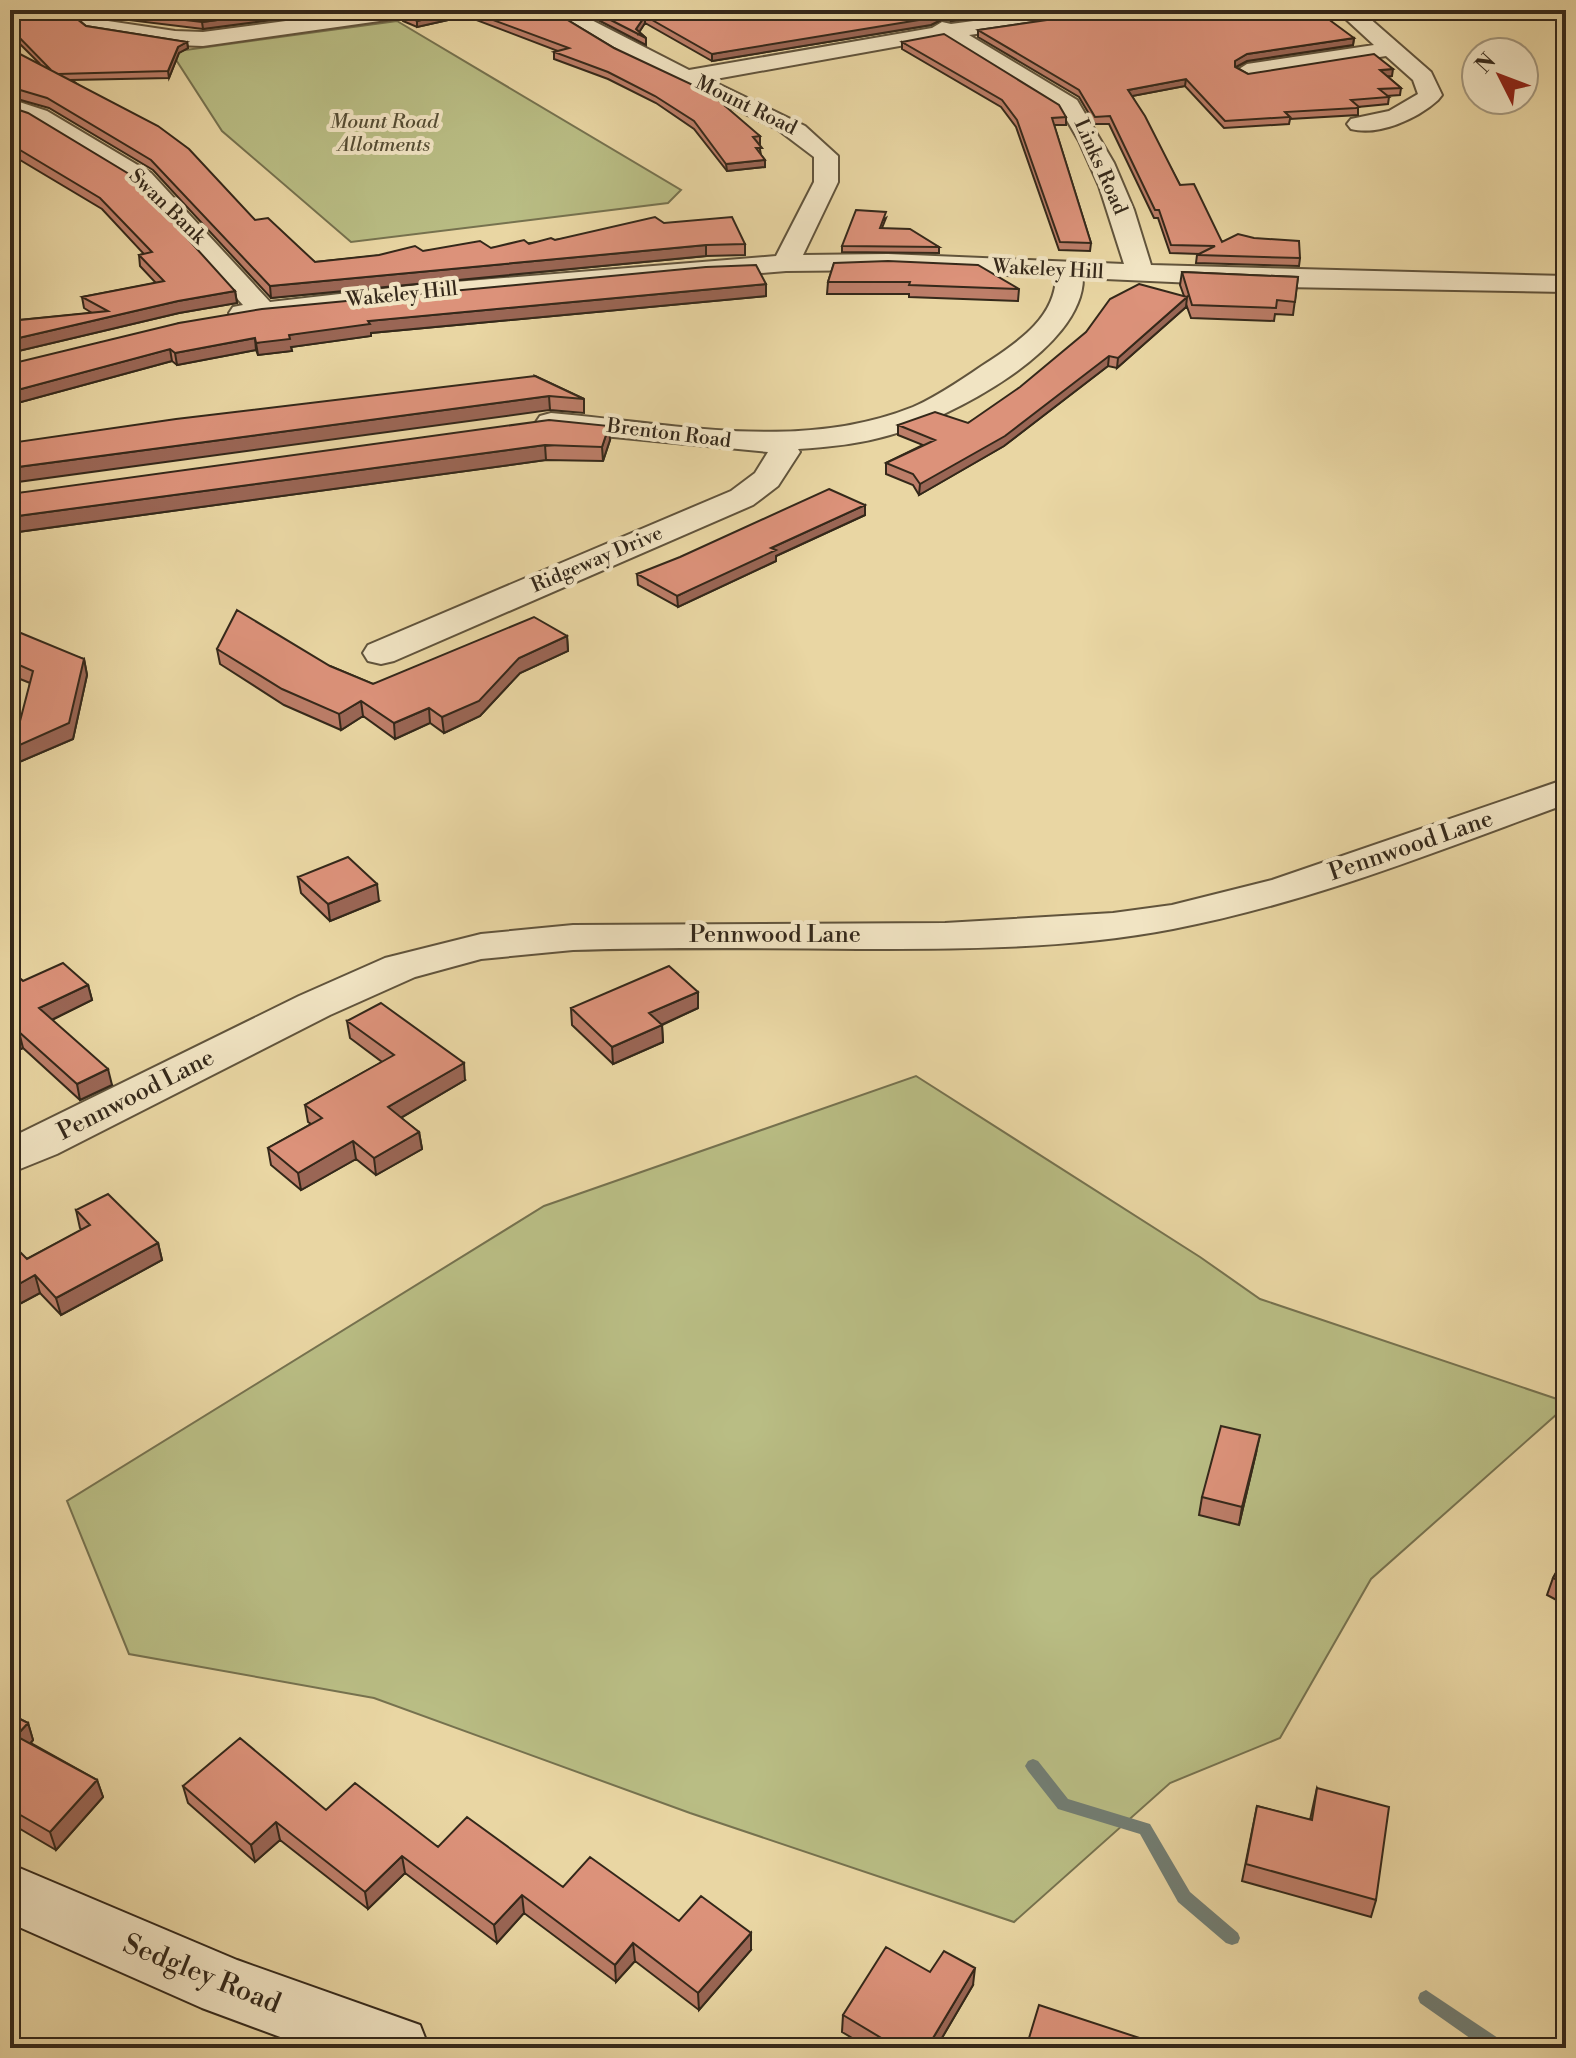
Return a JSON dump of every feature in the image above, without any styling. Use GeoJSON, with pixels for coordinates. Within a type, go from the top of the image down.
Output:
{"type":"FeatureCollection","features":[{"type":"Feature","properties":{"kind":"street"},"geometry":{"type":"LineString","coordinates":[[108,23],[175,38],[203,39],[415,10]]}},
{"type":"Feature","properties":{"kind":"street","name":"Mount Road"},"geometry":{"type":"LineString","coordinates":[[557,10],[790,126],[814,141],[826,156],[826,182],[786,263]]}},
{"type":"Feature","properties":{"kind":"street","name":"Links Road"},"geometry":{"type":"LineString","coordinates":[[912,10],[1069,105],[1079,117],[1106,176],[1134,244],[1140,274]]}},
{"type":"Feature","properties":{"kind":"street"},"geometry":{"type":"LineString","coordinates":[[687,77],[949,31],[1101,10]]}},
{"type":"Feature","properties":{"kind":"street"},"geometry":{"type":"LineString","coordinates":[[1347,10],[1423,77],[1430,95],[1410,110],[1385,120],[1359,124]]}},
{"type":"Feature","properties":{"kind":"street"},"geometry":{"type":"LineString","coordinates":[[1247,71],[1391,49]]}},
{"type":"Feature","properties":{"kind":"street","name":"Swan Bank"},"geometry":{"type":"LineString","coordinates":[[10,106],[39,116],[142,178],[263,310]]}},
{"type":"Feature","properties":{"kind":"street","name":"Wakeley Hill"},"geometry":{"type":"LineString","coordinates":[[221,317],[263,310],[640,273],[786,263],[888,262],[1140,274],[1566,284]]}},
{"type":"Feature","properties":{"kind":"street","name":"Brenton Road"},"geometry":{"type":"LineString","coordinates":[[519,426],[562,423],[739,442],[812,439],[898,423],[962,392],[1010,361],[1044,331],[1067,300],[1069,271]]}},
{"type":"Feature","properties":{"kind":"street","name":"Ridgeway Drive"},"geometry":{"type":"LineString","coordinates":[[347,645],[386,663],[742,498],[767,479],[784,452],[777,441]]}},
{"type":"Feature","properties":{"kind":"street","name":"Pennwood Lane"},"geometry":{"type":"LineString","coordinates":[[10,1157],[100,1115],[336,994],[422,960],[485,947],[561,937],[981,934],[1113,926],[1197,912],[1321,878],[1566,791]]}},
{"type":"Feature","properties":{"kind":"street","name":"Sedgley Road"},"geometry":{"type":"LineString","coordinates":[[10,1893],[225,1986],[396,2048]]}},
{"type":"Feature","properties":{"kind":"green space","name":"Mount Road Allotments"},"geometry":{"type":"Polygon","coordinates":[[[397,21],[681,190],[668,203],[351,242],[222,131],[171,52],[397,21]]]}},
{"type":"Feature","properties":{"kind":"green space"},"geometry":{"type":"Polygon","coordinates":[[[916,1076],[1200,1257],[1260,1299],[1566,1402],[1566,1406],[1371,1579],[1280,1738],[1170,1783],[1014,1922],[690,1813],[374,1698],[129,1654],[67,1501],[544,1206],[916,1076]]]}},
{"type":"Feature","properties":{"kind":"building"},"geometry":{"type":"Polygon","coordinates":[[[10,10],[84,10],[73,16],[86,26],[187,42],[178,47],[168,71],[58,74],[10,28],[10,10]]]}},
{"type":"Feature","properties":{"kind":"building"},"geometry":{"type":"Polygon","coordinates":[[[101,10],[294,10],[202,22],[101,10]]]}},
{"type":"Feature","properties":{"kind":"building"},"geometry":{"type":"Polygon","coordinates":[[[414,10],[464,10],[417,21],[402,14],[414,10]]]}},
{"type":"Feature","properties":{"kind":"building"},"geometry":{"type":"Polygon","coordinates":[[[466,10],[551,10],[614,48],[710,93],[760,136],[753,137],[762,148],[756,148],[765,160],[726,164],[694,121],[655,96],[608,72],[554,52],[569,48],[466,10]]]}},
{"type":"Feature","properties":{"kind":"building"},"geometry":{"type":"Polygon","coordinates":[[[591,10],[983,10],[943,12],[931,18],[712,54],[645,16],[636,29],[646,38],[591,10]]]}},
{"type":"Feature","properties":{"kind":"building"},"geometry":{"type":"Polygon","coordinates":[[[1106,10],[1316,10],[1354,38],[1247,54],[1235,61],[1235,67],[1248,74],[1374,54],[1393,69],[1380,70],[1401,88],[1379,89],[1389,97],[1351,100],[1359,107],[1356,108],[1285,112],[1290,117],[1225,121],[1186,79],[1128,90],[1145,116],[1180,185],[1194,184],[1222,242],[1238,234],[1299,241],[1300,258],[1197,255],[1215,246],[1171,245],[1159,210],[1155,210],[1110,116],[1095,117],[1079,90],[978,30],[1106,10]]]}},
{"type":"Feature","properties":{"kind":"building"},"geometry":{"type":"Polygon","coordinates":[[[944,34],[1059,105],[1066,117],[1052,118],[1091,243],[1060,242],[1017,120],[1002,100],[902,42],[944,34]]]}},
{"type":"Feature","properties":{"kind":"building"},"geometry":{"type":"Polygon","coordinates":[[[10,53],[20,54],[158,126],[189,149],[255,220],[268,218],[315,262],[379,255],[415,246],[423,251],[480,241],[491,248],[524,240],[529,244],[655,217],[664,223],[732,217],[745,244],[706,245],[270,286],[151,160],[47,98],[10,87],[10,53]]]}},
{"type":"Feature","properties":{"kind":"building"},"geometry":{"type":"Polygon","coordinates":[[[10,107],[28,113],[129,174],[235,291],[10,340],[10,321],[108,311],[82,297],[164,281],[139,255],[152,252],[100,198],[10,144],[10,107]]]}},
{"type":"Feature","properties":{"kind":"building"},"geometry":{"type":"Polygon","coordinates":[[[856,210],[886,212],[880,228],[910,229],[939,247],[842,246],[856,210]]]}},
{"type":"Feature","properties":{"kind":"building"},"geometry":{"type":"Polygon","coordinates":[[[888,261],[978,265],[1019,289],[909,285],[910,282],[828,282],[834,263],[888,261]]]}},
{"type":"Feature","properties":{"kind":"building"},"geometry":{"type":"Polygon","coordinates":[[[756,265],[766,284],[368,321],[370,324],[289,335],[290,339],[256,343],[255,338],[175,353],[170,349],[10,392],[10,364],[179,323],[262,309],[706,267],[756,265]]]}},
{"type":"Feature","properties":{"kind":"building"},"geometry":{"type":"Polygon","coordinates":[[[1182,272],[1298,277],[1295,302],[1277,300],[1276,308],[1192,305],[1182,272]]]}},
{"type":"Feature","properties":{"kind":"building"},"geometry":{"type":"Polygon","coordinates":[[[1139,284],[1187,297],[1118,358],[1109,356],[1005,436],[920,484],[913,474],[886,463],[935,440],[898,425],[935,412],[968,423],[1020,387],[1086,332],[1110,299],[1139,284]]]}},
{"type":"Feature","properties":{"kind":"building"},"geometry":{"type":"Polygon","coordinates":[[[535,376],[584,399],[549,396],[10,468],[10,443],[176,419],[535,376]]]}},
{"type":"Feature","properties":{"kind":"building"},"geometry":{"type":"Polygon","coordinates":[[[549,420],[609,426],[602,447],[545,445],[10,517],[10,494],[549,420]]]}},
{"type":"Feature","properties":{"kind":"building"},"geometry":{"type":"Polygon","coordinates":[[[829,489],[865,505],[677,596],[637,574],[680,557],[829,489]]]}},
{"type":"Feature","properties":{"kind":"building"},"geometry":{"type":"Polygon","coordinates":[[[237,610],[330,666],[373,684],[534,617],[567,636],[519,658],[479,701],[442,717],[429,708],[394,723],[361,701],[339,714],[282,689],[217,649],[237,610]]]}},
{"type":"Feature","properties":{"kind":"building"},"geometry":{"type":"Polygon","coordinates":[[[16,631],[84,659],[69,723],[13,748],[33,671],[10,661],[10,635],[16,631]]]}},
{"type":"Feature","properties":{"kind":"building"},"geometry":{"type":"Polygon","coordinates":[[[348,857],[377,884],[328,904],[298,877],[348,857]]]}},
{"type":"Feature","properties":{"kind":"building"},"geometry":{"type":"Polygon","coordinates":[[[63,963],[88,985],[39,1008],[108,1069],[77,1084],[19,1032],[10,1036],[10,972],[23,981],[63,963]]]}},
{"type":"Feature","properties":{"kind":"building"},"geometry":{"type":"Polygon","coordinates":[[[669,966],[698,992],[649,1013],[662,1025],[612,1047],[571,1008],[669,966]]]}},
{"type":"Feature","properties":{"kind":"building"},"geometry":{"type":"Polygon","coordinates":[[[381,1003],[464,1063],[388,1107],[419,1132],[374,1158],[353,1141],[298,1173],[268,1148],[322,1118],[305,1105],[394,1055],[347,1021],[381,1003]]]}},
{"type":"Feature","properties":{"kind":"building"},"geometry":{"type":"Polygon","coordinates":[[[108,1194],[158,1243],[56,1298],[35,1275],[10,1289],[10,1246],[13,1245],[27,1259],[90,1225],[76,1210],[108,1194]]]}},
{"type":"Feature","properties":{"kind":"building"},"geometry":{"type":"Polygon","coordinates":[[[1221,1426],[1260,1435],[1242,1507],[1202,1497],[1221,1426]]]}},
{"type":"Feature","properties":{"kind":"building"},"geometry":{"type":"Polygon","coordinates":[[[1566,1555],[1566,1584],[1553,1578],[1566,1555]]]}},
{"type":"Feature","properties":{"kind":"building"},"geometry":{"type":"Polygon","coordinates":[[[10,1714],[28,1723],[16,1736],[97,1780],[50,1832],[10,1809],[10,1714]]]}},
{"type":"Feature","properties":{"kind":"building"},"geometry":{"type":"Polygon","coordinates":[[[240,1738],[326,1810],[355,1783],[438,1847],[467,1817],[563,1887],[590,1857],[679,1921],[701,1896],[751,1933],[698,1993],[633,1943],[615,1965],[522,1895],[494,1925],[402,1856],[365,1892],[276,1822],[251,1845],[183,1786],[240,1738]]]}},
{"type":"Feature","properties":{"kind":"building"},"geometry":{"type":"Polygon","coordinates":[[[1317,1788],[1389,1807],[1376,1900],[1246,1864],[1257,1806],[1312,1820],[1317,1788]]]}},
{"type":"Feature","properties":{"kind":"building"},"geometry":{"type":"Polygon","coordinates":[[[886,1947],[930,1972],[944,1951],[975,1968],[927,2048],[898,2048],[843,2015],[886,1947]]]}},
{"type":"Feature","properties":{"kind":"building"},"geometry":{"type":"Polygon","coordinates":[[[1039,2005],[1170,2048],[1026,2048],[1039,2005]]]}},
{"type":"Feature","properties":{"kind":"waterway"},"geometry":{"type":"LineString","coordinates":[[1033,1766],[1063,1804],[1145,1829],[1184,1897],[1232,1938]]}},
{"type":"Feature","properties":{"kind":"waterway"},"geometry":{"type":"LineString","coordinates":[[1426,1998],[1498,2048]]}}]}
